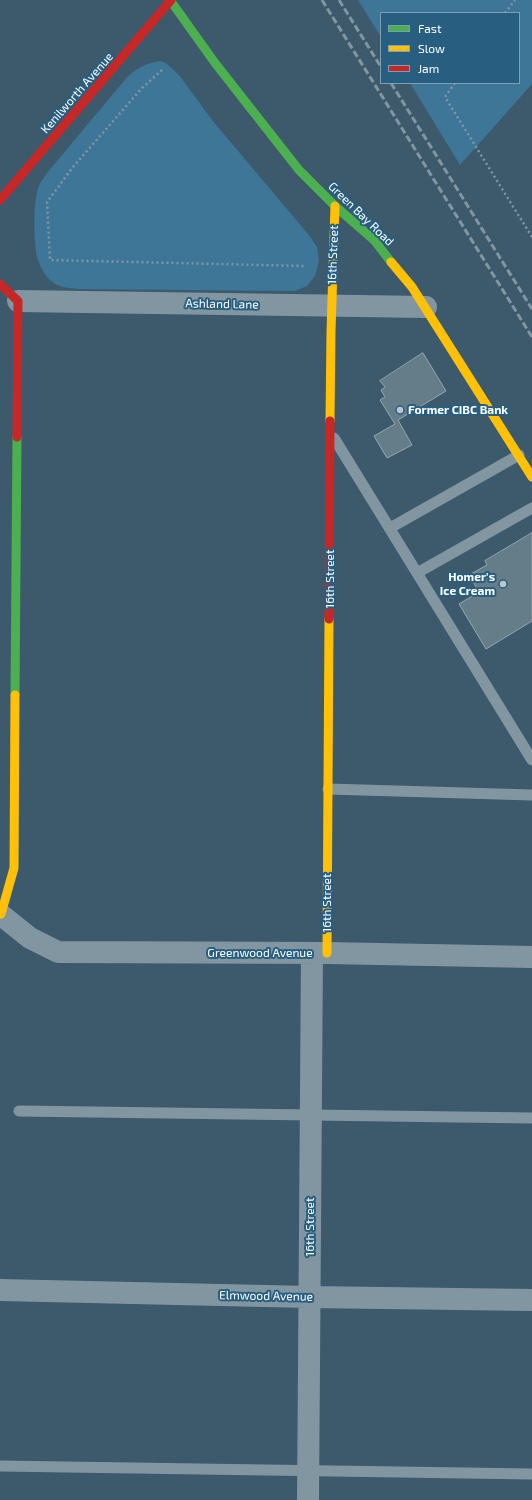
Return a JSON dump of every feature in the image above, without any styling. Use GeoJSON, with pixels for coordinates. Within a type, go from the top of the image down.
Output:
{"type":"FeatureCollection","features":[{"type":"Feature","properties":{"kind":"street","name":"Kenilworth Avenue"},"geometry":{"type":"LineString","coordinates":[[0,200],[170,0]]}},
{"type":"Feature","properties":{"kind":"street","name":"Green Bay Road"},"geometry":{"type":"LineString","coordinates":[[170,0],[215,63],[299,170],[335,206],[374,240],[412,287],[532,477]]}},
{"type":"Feature","properties":{"kind":"street","name":"16th Street"},"geometry":{"type":"LineString","coordinates":[[308,1500],[310,1114],[328,789],[332,306],[335,206]]}},
{"type":"Feature","properties":{"kind":"street"},"geometry":{"type":"LineString","coordinates":[[0,284],[18,301],[14,868],[1,914]]}},
{"type":"Feature","properties":{"kind":"street","name":"Ashland Lane"},"geometry":{"type":"LineString","coordinates":[[18,301],[426,307]]}},
{"type":"Feature","properties":{"kind":"street","name":"Greenwood Avenue"},"geometry":{"type":"LineString","coordinates":[[1,914],[30,938],[58,952],[319,953],[532,957]]}},
{"type":"Feature","properties":{"kind":"street","name":"Elmwood Avenue"},"geometry":{"type":"LineString","coordinates":[[0,1290],[532,1300]]}},
{"type":"Feature","properties":{"kind":"lane"},"geometry":{"type":"LineString","coordinates":[[331,432],[532,760]]}},
{"type":"Feature","properties":{"kind":"lane"},"geometry":{"type":"LineString","coordinates":[[390,528],[518,455]]}},
{"type":"Feature","properties":{"kind":"lane"},"geometry":{"type":"LineString","coordinates":[[417,573],[532,508]]}},
{"type":"Feature","properties":{"kind":"lane"},"geometry":{"type":"LineString","coordinates":[[328,789],[532,796]]}},
{"type":"Feature","properties":{"kind":"lane"},"geometry":{"type":"LineString","coordinates":[[19,1111],[532,1118]]}},
{"type":"Feature","properties":{"kind":"lane"},"geometry":{"type":"LineString","coordinates":[[0,1466],[532,1474]]}},
{"type":"Feature","properties":{"kind":"path"},"geometry":{"type":"LineString","coordinates":[[506,12],[514,0]]}},
{"type":"Feature","properties":{"kind":"path"},"geometry":{"type":"LineString","coordinates":[[162,70],[142,88],[78,161],[47,202],[50,260],[304,266]]}},
{"type":"Feature","properties":{"kind":"path"},"geometry":{"type":"LineString","coordinates":[[454,84],[445,97],[532,237]]}},
{"type":"Feature","properties":{"kind":"shaded area"},"geometry":{"type":"Polygon","coordinates":[[[358,0],[532,0],[532,84],[460,165],[411,84],[520,84],[520,12],[380,12],[380,35],[358,0]]]}},
{"type":"Feature","properties":{"kind":"shaded area"},"geometry":{"type":"Polygon","coordinates":[[[160,61],[166,63],[179,75],[212,120],[308,234],[317,247],[319,261],[315,276],[307,286],[295,291],[77,289],[57,285],[48,278],[43,271],[37,255],[34,228],[35,202],[40,183],[128,76],[142,66],[160,61]]]}},
{"type":"Feature","properties":{"kind":"building","name":"Former CIBC Bank"},"geometry":{"type":"Polygon","coordinates":[[[423,353],[446,391],[398,420],[412,445],[387,458],[374,436],[395,424],[380,400],[385,397],[381,390],[385,387],[380,381],[423,353]]]}},
{"type":"Feature","properties":{"kind":"building","name":"Homer's Ice Cream"},"geometry":{"type":"Polygon","coordinates":[[[532,533],[532,621],[486,649],[459,604],[479,592],[469,575],[487,565],[485,561],[532,533]]]}},
{"type":"Feature","properties":{"kind":"railway"},"geometry":{"type":"LineString","coordinates":[[322,0],[532,337]]}},
{"type":"Feature","properties":{"kind":"railway"},"geometry":{"type":"LineString","coordinates":[[339,0],[380,65]]}},
{"type":"Feature","properties":{"kind":"railway"},"geometry":{"type":"LineString","coordinates":[[392,84],[532,309]]}},
{"type":"Feature","properties":{"kind":"traffic: fast"},"geometry":{"type":"LineString","coordinates":[[170,0],[215,63],[299,170],[335,206],[374,240],[391,262]]}},
{"type":"Feature","properties":{"kind":"traffic: fast"},"geometry":{"type":"LineString","coordinates":[[15,695],[17,437]]}},
{"type":"Feature","properties":{"kind":"traffic: slow"},"geometry":{"type":"LineString","coordinates":[[330,421],[335,206]]}},
{"type":"Feature","properties":{"kind":"traffic: slow"},"geometry":{"type":"LineString","coordinates":[[391,262],[412,287],[532,477]]}},
{"type":"Feature","properties":{"kind":"traffic: slow"},"geometry":{"type":"LineString","coordinates":[[327,953],[329,619]]}},
{"type":"Feature","properties":{"kind":"traffic: slow"},"geometry":{"type":"LineString","coordinates":[[1,914],[14,868],[15,695]]}},
{"type":"Feature","properties":{"kind":"traffic: jam"},"geometry":{"type":"LineString","coordinates":[[0,200],[171,0]]}},
{"type":"Feature","properties":{"kind":"traffic: jam"},"geometry":{"type":"LineString","coordinates":[[0,284],[18,301],[17,437]]}},
{"type":"Feature","properties":{"kind":"traffic: jam"},"geometry":{"type":"LineString","coordinates":[[329,619],[330,421]]}},
{"type":"Feature","properties":{"kind":"place","name":"Former CIBC Bank"},"geometry":{"type":"Point","coordinates":[400,410]}},
{"type":"Feature","properties":{"kind":"place","name":"Homer's Ice Cream"},"geometry":{"type":"Point","coordinates":[503,584]}}]}
